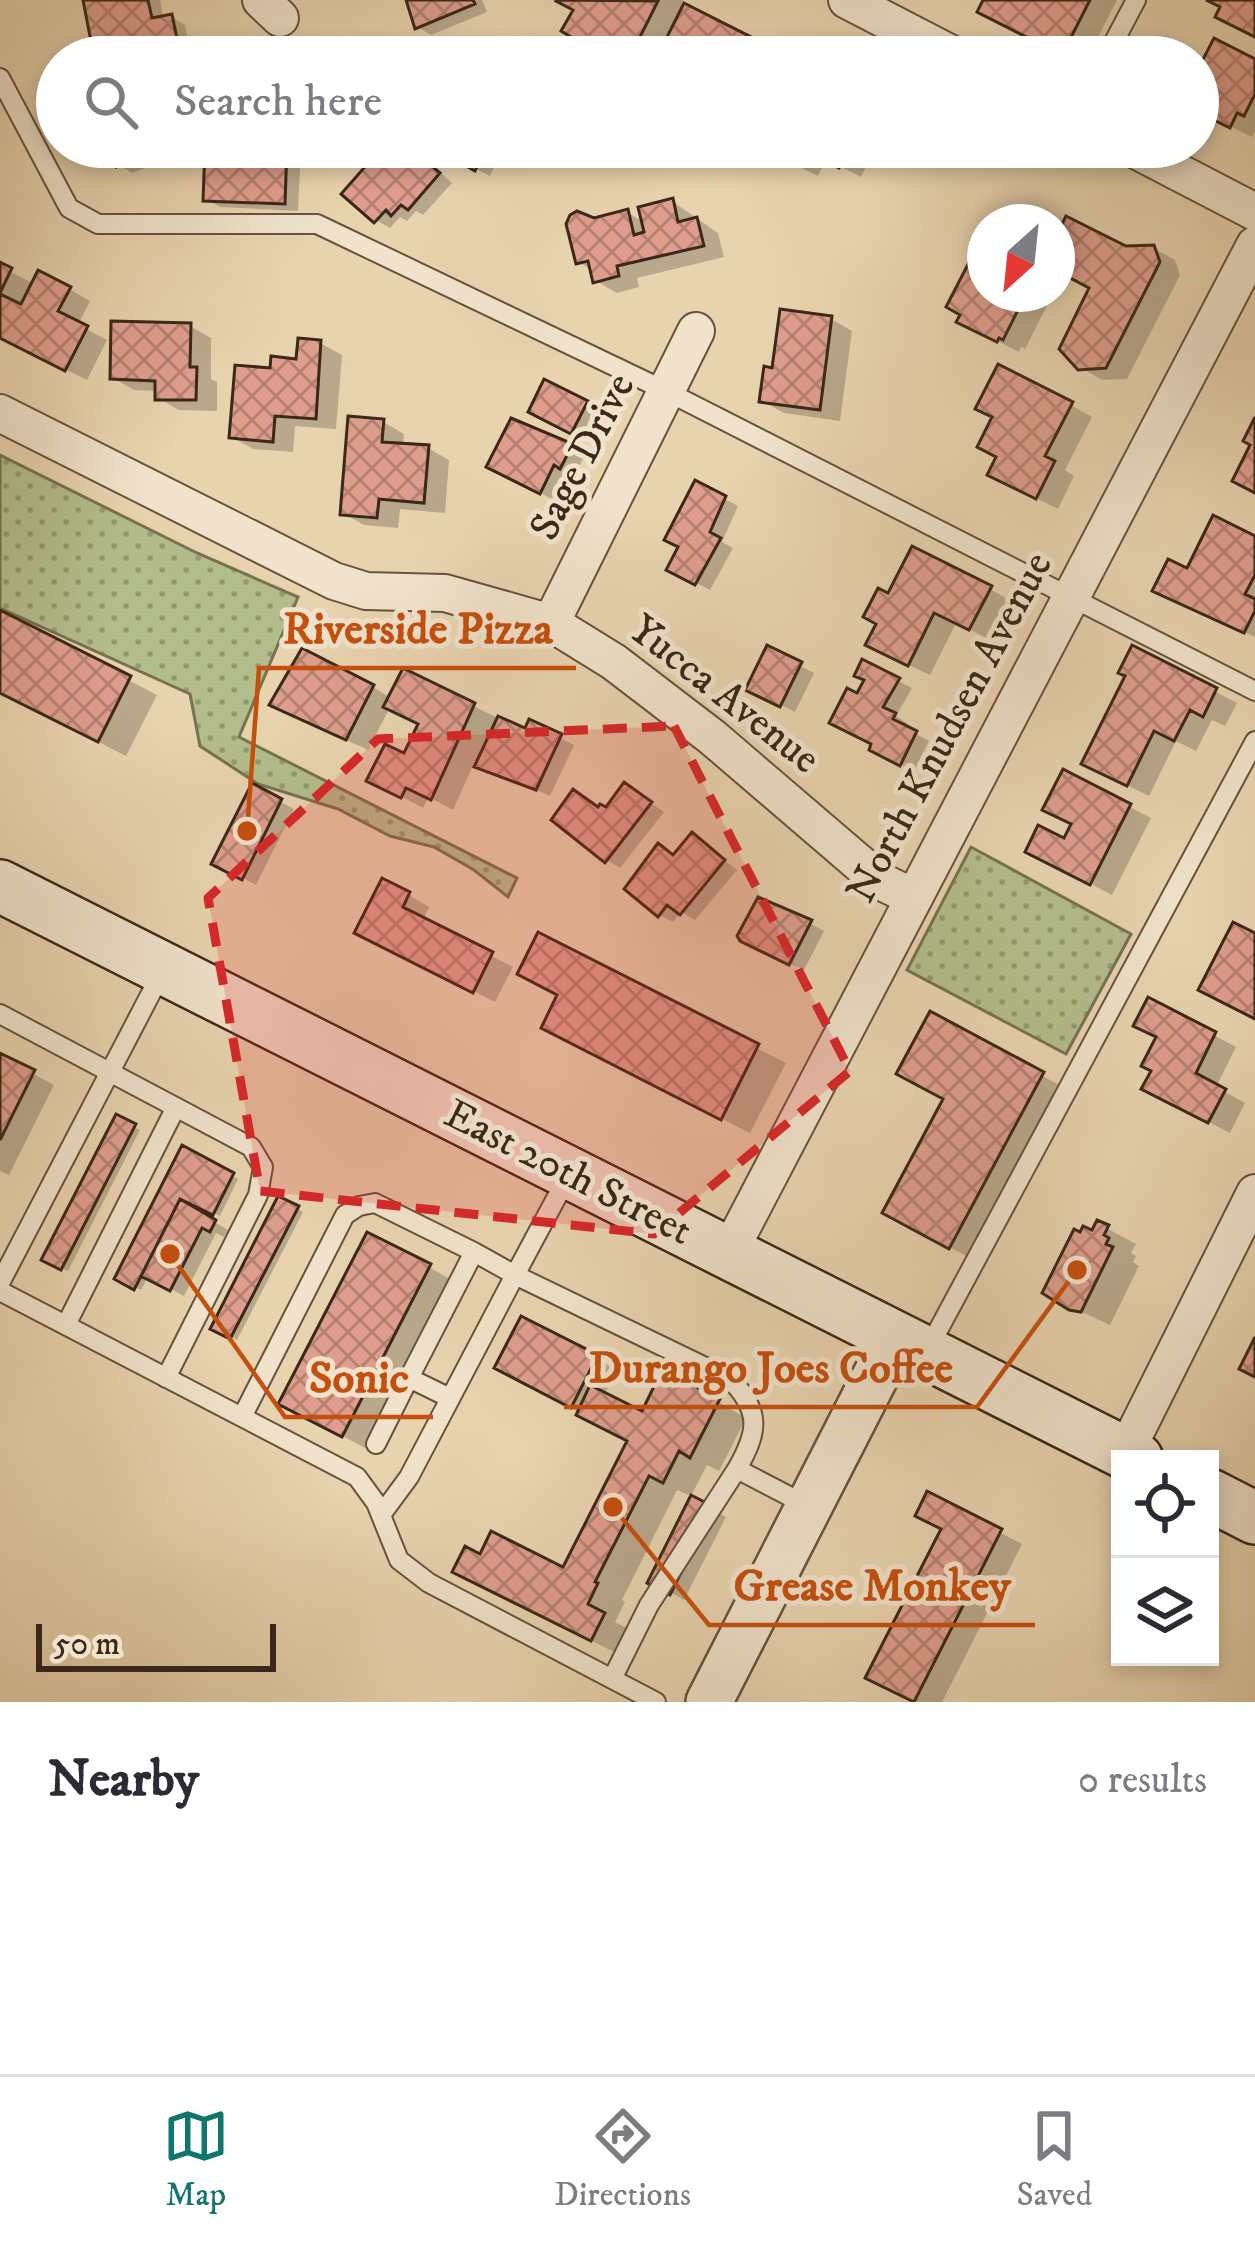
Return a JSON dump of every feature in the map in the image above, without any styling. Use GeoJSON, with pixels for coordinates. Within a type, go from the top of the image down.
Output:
{"type":"FeatureCollection","features":[{"type":"Feature","properties":{"kind":"main road","name":"East 20th Street"},"geometry":{"type":"LineString","coordinates":[[0,886],[1119,1450]]}},
{"type":"Feature","properties":{"kind":"main road"},"geometry":{"type":"LineString","coordinates":[[1219,1500],[1255,1518]]}},
{"type":"Feature","properties":{"kind":"street"},"geometry":{"type":"LineString","coordinates":[[847,0],[903,13],[931,36]]}},
{"type":"Feature","properties":{"kind":"street"},"geometry":{"type":"LineString","coordinates":[[1170,168],[1255,212]]}},
{"type":"Feature","properties":{"kind":"street","name":"North Knudsen Avenue"},"geometry":{"type":"LineString","coordinates":[[728,1254],[1255,245]]}},
{"type":"Feature","properties":{"kind":"street","name":"Sage Drive"},"geometry":{"type":"LineString","coordinates":[[551,623],[696,331]]}},
{"type":"Feature","properties":{"kind":"street","name":"Yucca Avenue"},"geometry":{"type":"LineString","coordinates":[[0,413],[334,581],[365,590],[445,593],[551,623],[614,662],[712,737],[880,881],[913,897]]}},
{"type":"Feature","properties":{"kind":"street"},"geometry":{"type":"LineString","coordinates":[[1134,1450],[1255,1193]]}},
{"type":"Feature","properties":{"kind":"street"},"geometry":{"type":"LineString","coordinates":[[709,1702],[809,1507],[910,1345]]}},
{"type":"Feature","properties":{"kind":"lane"},"geometry":{"type":"LineString","coordinates":[[1117,36],[1136,0]]}},
{"type":"Feature","properties":{"kind":"lane"},"geometry":{"type":"LineString","coordinates":[[0,78],[36,146]]}},
{"type":"Feature","properties":{"kind":"lane"},"geometry":{"type":"LineString","coordinates":[[48,168],[69,208],[98,224],[317,224],[666,391],[1255,692]]}},
{"type":"Feature","properties":{"kind":"lane"},"geometry":{"type":"LineString","coordinates":[[910,1345],[1255,741]]}},
{"type":"Feature","properties":{"kind":"lane"},"geometry":{"type":"LineString","coordinates":[[164,969],[0,1287],[357,1477],[381,1515],[399,1560],[429,1583],[656,1702]]}},
{"type":"Feature","properties":{"kind":"lane"},"geometry":{"type":"LineString","coordinates":[[0,1014],[250,1147],[263,1167],[258,1195],[166,1378]]}},
{"type":"Feature","properties":{"kind":"lane"},"geometry":{"type":"LineString","coordinates":[[66,1325],[176,1107]]}},
{"type":"Feature","properties":{"kind":"lane"},"geometry":{"type":"LineString","coordinates":[[381,1515],[409,1477],[569,1174]]}},
{"type":"Feature","properties":{"kind":"lane"},"geometry":{"type":"LineString","coordinates":[[242,1417],[346,1215],[375,1203],[730,1379],[744,1394],[754,1417],[753,1442],[649,1605],[612,1679]]}},
{"type":"Feature","properties":{"kind":"lane"},"geometry":{"type":"LineString","coordinates":[[0,1234],[20,1244]]}},
{"type":"Feature","properties":{"kind":"lane"},"geometry":{"type":"LineString","coordinates":[[376,1444],[474,1252]]}},
{"type":"Feature","properties":{"kind":"lane"},"geometry":{"type":"LineString","coordinates":[[409,1378],[450,1398]]}},
{"type":"Feature","properties":{"kind":"lane"},"geometry":{"type":"LineString","coordinates":[[737,1469],[809,1507]]}},
{"type":"Feature","properties":{"kind":"highlighted area"},"geometry":{"type":"Polygon","coordinates":[[[674,726],[850,1071],[654,1234],[260,1191],[208,898],[378,739],[674,726]]]}},
{"type":"Feature","properties":{"kind":"green space"},"geometry":{"type":"Polygon","coordinates":[[[0,455],[197,553],[298,597],[239,737],[517,878],[508,897],[434,847],[390,836],[338,809],[258,784],[200,746],[190,694],[0,608],[0,455]]]}},
{"type":"Feature","properties":{"kind":"green space"},"geometry":{"type":"Polygon","coordinates":[[[971,847],[1131,934],[1066,1054],[907,970],[971,847]]]}},
{"type":"Feature","properties":{"kind":"building"},"geometry":{"type":"Polygon","coordinates":[[[83,0],[148,0],[152,18],[172,14],[176,36],[90,36],[83,0]]]}},
{"type":"Feature","properties":{"kind":"building"},"geometry":{"type":"Polygon","coordinates":[[[406,0],[473,0],[475,4],[415,29],[406,0]]]}},
{"type":"Feature","properties":{"kind":"building"},"geometry":{"type":"Polygon","coordinates":[[[983,0],[1090,0],[1072,36],[1024,36],[977,12],[983,0]]]}},
{"type":"Feature","properties":{"kind":"building"},"geometry":{"type":"Polygon","coordinates":[[[1206,0],[1255,0],[1255,37],[1215,17],[1220,7],[1206,0]]]}},
{"type":"Feature","properties":{"kind":"building"},"geometry":{"type":"Polygon","coordinates":[[[556,1],[658,1],[640,36],[569,36],[561,31],[573,10],[556,1]]]}},
{"type":"Feature","properties":{"kind":"building"},"geometry":{"type":"Polygon","coordinates":[[[684,3],[749,36],[668,36],[684,3]]]}},
{"type":"Feature","properties":{"kind":"building"},"geometry":{"type":"Polygon","coordinates":[[[1219,41],[1255,59],[1255,94],[1244,116],[1237,113],[1230,128],[1219,122],[1219,41]]]}},
{"type":"Feature","properties":{"kind":"building"},"geometry":{"type":"Polygon","coordinates":[[[204,168],[286,168],[285,204],[203,201],[204,168]]]}},
{"type":"Feature","properties":{"kind":"building"},"geometry":{"type":"Polygon","coordinates":[[[364,168],[434,168],[440,173],[408,210],[401,205],[391,216],[386,210],[374,223],[341,194],[364,168]]]}},
{"type":"Feature","properties":{"kind":"building"},"geometry":{"type":"Polygon","coordinates":[[[673,198],[678,222],[697,217],[704,246],[617,266],[619,276],[593,283],[588,261],[576,264],[566,224],[570,215],[577,211],[594,218],[628,209],[634,235],[644,232],[638,207],[673,198]]]}},
{"type":"Feature","properties":{"kind":"building"},"geometry":{"type":"Polygon","coordinates":[[[1075,220],[1126,246],[1154,245],[1160,262],[1106,368],[1078,370],[1059,349],[1089,288],[1075,281],[1075,220]]]}},
{"type":"Feature","properties":{"kind":"building"},"geometry":{"type":"Polygon","coordinates":[[[0,262],[12,268],[0,293],[0,262]]]}},
{"type":"Feature","properties":{"kind":"building"},"geometry":{"type":"Polygon","coordinates":[[[967,266],[967,312],[1017,312],[1003,340],[997,342],[956,322],[960,315],[946,307],[967,266]]]}},
{"type":"Feature","properties":{"kind":"building"},"geometry":{"type":"Polygon","coordinates":[[[38,270],[71,287],[58,311],[88,326],[65,371],[0,338],[0,294],[21,304],[38,270]]]}},
{"type":"Feature","properties":{"kind":"building"},"geometry":{"type":"Polygon","coordinates":[[[780,309],[832,316],[820,410],[759,402],[764,366],[772,368],[780,309]]]}},
{"type":"Feature","properties":{"kind":"building"},"geometry":{"type":"Polygon","coordinates":[[[111,321],[191,323],[190,367],[197,367],[196,400],[155,400],[155,381],[110,379],[111,321]]]}},
{"type":"Feature","properties":{"kind":"building"},"geometry":{"type":"Polygon","coordinates":[[[298,338],[321,340],[316,419],[275,416],[273,442],[229,438],[235,365],[270,368],[271,356],[296,359],[298,338]]]}},
{"type":"Feature","properties":{"kind":"building"},"geometry":{"type":"Polygon","coordinates":[[[998,364],[1073,402],[1045,456],[1055,461],[1036,499],[987,475],[996,457],[977,447],[992,417],[975,409],[998,364]]]}},
{"type":"Feature","properties":{"kind":"building"},"geometry":{"type":"Polygon","coordinates":[[[544,379],[588,401],[571,434],[528,412],[544,379]]]}},
{"type":"Feature","properties":{"kind":"building"},"geometry":{"type":"Polygon","coordinates":[[[348,416],[384,419],[382,442],[429,445],[424,503],[379,499],[377,518],[340,515],[348,416]]]}},
{"type":"Feature","properties":{"kind":"building"},"geometry":{"type":"Polygon","coordinates":[[[1255,417],[1255,493],[1232,481],[1250,445],[1243,441],[1255,417]]]}},
{"type":"Feature","properties":{"kind":"building"},"geometry":{"type":"Polygon","coordinates":[[[511,418],[573,444],[560,469],[554,465],[540,494],[486,467],[511,418]]]}},
{"type":"Feature","properties":{"kind":"building"},"geometry":{"type":"Polygon","coordinates":[[[695,480],[726,496],[710,532],[721,538],[695,585],[666,570],[678,547],[664,540],[695,480]]]}},
{"type":"Feature","properties":{"kind":"building"},"geometry":{"type":"Polygon","coordinates":[[[1213,515],[1255,536],[1255,575],[1245,594],[1255,599],[1255,611],[1244,633],[1152,591],[1168,559],[1187,568],[1213,515]]]}},
{"type":"Feature","properties":{"kind":"building"},"geometry":{"type":"Polygon","coordinates":[[[912,546],[992,586],[969,630],[934,613],[908,666],[865,645],[876,624],[863,617],[878,588],[888,593],[912,546]]]}},
{"type":"Feature","properties":{"kind":"building"},"geometry":{"type":"Polygon","coordinates":[[[0,610],[131,676],[98,742],[0,693],[0,610]]]}},
{"type":"Feature","properties":{"kind":"building"},"geometry":{"type":"Polygon","coordinates":[[[767,645],[802,662],[780,707],[745,690],[767,645]]]}},
{"type":"Feature","properties":{"kind":"building"},"geometry":{"type":"Polygon","coordinates":[[[1132,645],[1217,688],[1203,717],[1190,710],[1174,741],[1154,731],[1127,786],[1081,764],[1125,676],[1118,673],[1132,645]]]}},
{"type":"Feature","properties":{"kind":"building"},"geometry":{"type":"Polygon","coordinates":[[[302,648],[374,685],[346,740],[269,705],[302,648]]]}},
{"type":"Feature","properties":{"kind":"building"},"geometry":{"type":"Polygon","coordinates":[[[862,659],[900,678],[883,707],[896,713],[893,719],[917,731],[900,766],[869,750],[871,744],[829,723],[847,688],[857,693],[864,680],[854,676],[862,659]]]}},
{"type":"Feature","properties":{"kind":"building"},"geometry":{"type":"Polygon","coordinates":[[[403,668],[475,703],[431,800],[406,788],[401,798],[366,781],[385,744],[404,753],[418,724],[383,707],[403,668]]]}},
{"type":"Feature","properties":{"kind":"building"},"geometry":{"type":"Polygon","coordinates":[[[498,716],[525,728],[529,719],[562,734],[536,790],[474,767],[498,716]]]}},
{"type":"Feature","properties":{"kind":"building"},"geometry":{"type":"Polygon","coordinates":[[[1063,769],[1131,804],[1090,885],[1025,852],[1038,825],[1064,838],[1071,824],[1042,810],[1063,769]]]}},
{"type":"Feature","properties":{"kind":"building"},"geometry":{"type":"Polygon","coordinates":[[[624,782],[652,802],[605,863],[551,820],[573,789],[598,807],[606,807],[624,782]]]}},
{"type":"Feature","properties":{"kind":"building"},"geometry":{"type":"Polygon","coordinates":[[[252,783],[282,799],[242,880],[211,864],[252,783]]]}},
{"type":"Feature","properties":{"kind":"building"},"geometry":{"type":"Polygon","coordinates":[[[692,832],[725,860],[680,915],[667,905],[658,917],[624,889],[658,843],[673,855],[692,832]]]}},
{"type":"Feature","properties":{"kind":"building"},"geometry":{"type":"Polygon","coordinates":[[[382,878],[410,892],[403,907],[493,952],[473,993],[354,933],[382,878]]]}},
{"type":"Feature","properties":{"kind":"building"},"geometry":{"type":"Polygon","coordinates":[[[758,897],[812,920],[789,965],[737,936],[758,897]]]}},
{"type":"Feature","properties":{"kind":"building"},"geometry":{"type":"Polygon","coordinates":[[[1233,922],[1255,933],[1255,1019],[1198,990],[1233,922]]]}},
{"type":"Feature","properties":{"kind":"building"},"geometry":{"type":"Polygon","coordinates":[[[538,932],[759,1044],[721,1120],[541,1028],[557,995],[517,974],[538,932]]]}},
{"type":"Feature","properties":{"kind":"building"},"geometry":{"type":"Polygon","coordinates":[[[1148,997],[1216,1032],[1196,1073],[1226,1089],[1208,1123],[1141,1089],[1151,1071],[1141,1066],[1156,1037],[1133,1026],[1148,997]]]}},
{"type":"Feature","properties":{"kind":"building"},"geometry":{"type":"Polygon","coordinates":[[[930,1011],[1044,1072],[949,1249],[882,1213],[943,1099],[896,1074],[930,1011]]]}},
{"type":"Feature","properties":{"kind":"building"},"geometry":{"type":"Polygon","coordinates":[[[0,1053],[35,1070],[0,1140],[0,1053]]]}},
{"type":"Feature","properties":{"kind":"building"},"geometry":{"type":"Polygon","coordinates":[[[116,1114],[136,1124],[61,1270],[41,1260],[116,1114]]]}},
{"type":"Feature","properties":{"kind":"building"},"geometry":{"type":"Polygon","coordinates":[[[182,1145],[234,1173],[213,1215],[180,1199],[134,1290],[114,1279],[182,1145]]]}},
{"type":"Feature","properties":{"kind":"building"},"geometry":{"type":"Polygon","coordinates":[[[278,1196],[299,1206],[230,1339],[210,1329],[278,1196]]]}},
{"type":"Feature","properties":{"kind":"building"},"geometry":{"type":"Polygon","coordinates":[[[180,1199],[216,1220],[210,1232],[202,1228],[170,1291],[141,1276],[180,1199]]]}},
{"type":"Feature","properties":{"kind":"building"},"geometry":{"type":"Polygon","coordinates":[[[1097,1220],[1109,1225],[1104,1235],[1109,1238],[1106,1244],[1113,1247],[1081,1312],[1069,1310],[1042,1293],[1074,1229],[1092,1230],[1097,1220]]]}},
{"type":"Feature","properties":{"kind":"building"},"geometry":{"type":"Polygon","coordinates":[[[367,1232],[431,1264],[342,1437],[278,1404],[367,1232]]]}},
{"type":"Feature","properties":{"kind":"building"},"geometry":{"type":"Polygon","coordinates":[[[521,1316],[598,1355],[571,1408],[494,1368],[521,1316]]]}},
{"type":"Feature","properties":{"kind":"building"},"geometry":{"type":"Polygon","coordinates":[[[1255,1337],[1255,1377],[1239,1369],[1255,1337]]]}},
{"type":"Feature","properties":{"kind":"building"},"geometry":{"type":"Polygon","coordinates":[[[662,1370],[720,1399],[690,1458],[679,1451],[663,1483],[649,1476],[595,1582],[588,1604],[605,1613],[591,1641],[452,1572],[465,1546],[480,1554],[491,1531],[563,1567],[627,1441],[576,1415],[590,1385],[642,1411],[662,1370]]]}},
{"type":"Feature","properties":{"kind":"building"},"geometry":{"type":"Polygon","coordinates":[[[927,1491],[1002,1529],[914,1702],[865,1678],[941,1529],[915,1516],[927,1491]]]}},
{"type":"Feature","properties":{"kind":"building"},"geometry":{"type":"Polygon","coordinates":[[[691,1495],[714,1507],[670,1595],[647,1583],[691,1495]]]}},
{"type":"Feature","properties":{"kind":"place","name":"Riverside Pizza"},"geometry":{"type":"Point","coordinates":[247,831]}},
{"type":"Feature","properties":{"kind":"place","name":"Sonic"},"geometry":{"type":"Point","coordinates":[170,1254]}},
{"type":"Feature","properties":{"kind":"place","name":"Durango Joes Coffee"},"geometry":{"type":"Point","coordinates":[1077,1270]}},
{"type":"Feature","properties":{"kind":"place","name":"Grease Monkey"},"geometry":{"type":"Point","coordinates":[613,1507]}}]}
